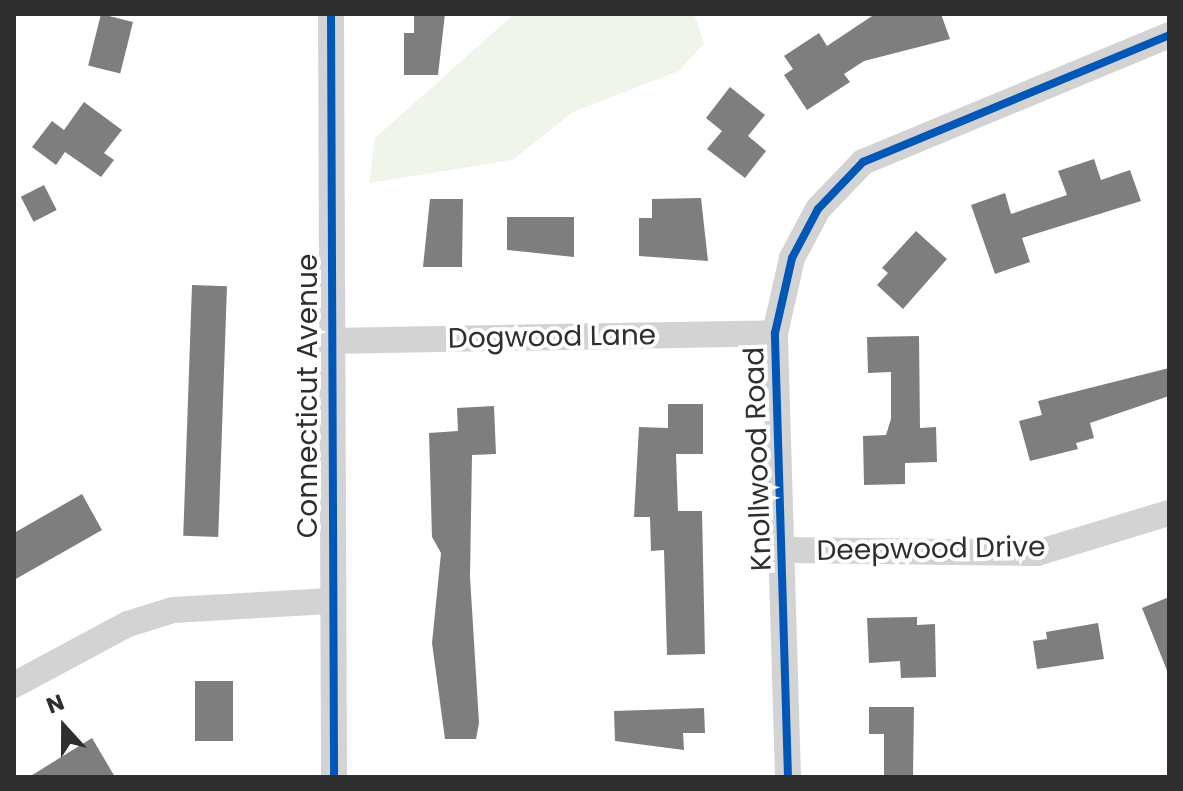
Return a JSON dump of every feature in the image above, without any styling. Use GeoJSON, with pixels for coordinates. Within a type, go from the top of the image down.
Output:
{"type":"FeatureCollection","features":[{"type":"Feature","properties":{"kind":"street","name":"Connecticut Avenue"},"geometry":{"type":"LineString","coordinates":[[331,14],[329,341],[334,777]]}},
{"type":"Feature","properties":{"kind":"street","name":"Knollwood Road"},"geometry":{"type":"LineString","coordinates":[[788,777],[784,550],[775,333],[792,258],[818,209],[863,162],[1169,35]]}},
{"type":"Feature","properties":{"kind":"street","name":"Dogwood Lane"},"geometry":{"type":"LineString","coordinates":[[329,341],[775,333]]}},
{"type":"Feature","properties":{"kind":"street","name":"Deepwood Drive"},"geometry":{"type":"LineString","coordinates":[[784,550],[1037,553],[1169,513]]}},
{"type":"Feature","properties":{"kind":"street"},"geometry":{"type":"LineString","coordinates":[[14,685],[128,624],[173,610],[331,601]]}},
{"type":"Feature","properties":{"kind":"shaded area"},"geometry":{"type":"Polygon","coordinates":[[[514,14],[694,14],[704,43],[679,71],[573,112],[513,160],[369,183],[375,138],[514,14]]]}},
{"type":"Feature","properties":{"kind":"building"},"geometry":{"type":"Polygon","coordinates":[[[101,14],[133,22],[120,73],[88,65],[101,14]]]}},
{"type":"Feature","properties":{"kind":"building"},"geometry":{"type":"Polygon","coordinates":[[[414,14],[445,14],[438,75],[404,75],[404,33],[414,33],[414,14]]]}},
{"type":"Feature","properties":{"kind":"building"},"geometry":{"type":"Polygon","coordinates":[[[875,14],[941,14],[950,39],[864,61],[844,74],[850,82],[807,110],[784,75],[793,69],[784,56],[819,33],[827,46],[875,14]]]}},
{"type":"Feature","properties":{"kind":"building"},"geometry":{"type":"Polygon","coordinates":[[[730,87],[765,115],[748,136],[766,151],[745,178],[707,149],[722,131],[706,118],[730,87]]]}},
{"type":"Feature","properties":{"kind":"building"},"geometry":{"type":"Polygon","coordinates":[[[84,102],[122,130],[104,153],[114,160],[101,177],[65,152],[56,165],[32,147],[52,121],[64,130],[84,102]]]}},
{"type":"Feature","properties":{"kind":"building"},"geometry":{"type":"Polygon","coordinates":[[[1094,159],[1101,180],[1130,170],[1141,201],[1022,238],[1030,262],[995,274],[971,205],[1005,193],[1011,214],[1067,195],[1058,171],[1094,159]]]}},
{"type":"Feature","properties":{"kind":"building"},"geometry":{"type":"Polygon","coordinates":[[[44,185],[57,210],[34,222],[21,197],[44,185]]]}},
{"type":"Feature","properties":{"kind":"building"},"geometry":{"type":"Polygon","coordinates":[[[701,198],[708,261],[639,256],[639,218],[652,218],[652,199],[701,198]]]}},
{"type":"Feature","properties":{"kind":"building"},"geometry":{"type":"Polygon","coordinates":[[[430,199],[463,199],[462,267],[423,267],[430,199]]]}},
{"type":"Feature","properties":{"kind":"building"},"geometry":{"type":"Polygon","coordinates":[[[507,217],[574,217],[574,257],[507,250],[507,217]]]}},
{"type":"Feature","properties":{"kind":"building"},"geometry":{"type":"Polygon","coordinates":[[[916,231],[947,259],[903,309],[877,285],[888,273],[882,268],[916,231]]]}},
{"type":"Feature","properties":{"kind":"building"},"geometry":{"type":"Polygon","coordinates":[[[192,285],[227,286],[218,537],[183,536],[192,285]]]}},
{"type":"Feature","properties":{"kind":"building"},"geometry":{"type":"Polygon","coordinates":[[[919,336],[920,428],[936,427],[937,462],[905,463],[905,484],[864,485],[863,436],[886,435],[891,419],[891,372],[868,373],[867,337],[919,336]]]}},
{"type":"Feature","properties":{"kind":"building"},"geometry":{"type":"Polygon","coordinates":[[[1169,368],[1169,396],[1090,423],[1094,438],[1076,443],[1078,449],[1030,461],[1019,421],[1042,415],[1038,401],[1169,368]]]}},
{"type":"Feature","properties":{"kind":"building"},"geometry":{"type":"Polygon","coordinates":[[[668,404],[703,404],[703,454],[676,454],[678,511],[702,511],[705,654],[667,655],[664,550],[651,551],[650,517],[634,517],[639,427],[668,428],[668,404]]]}},
{"type":"Feature","properties":{"kind":"building"},"geometry":{"type":"Polygon","coordinates":[[[494,406],[496,454],[472,455],[470,577],[479,723],[476,739],[445,739],[432,643],[441,553],[432,537],[429,433],[458,431],[457,408],[494,406]]]}},
{"type":"Feature","properties":{"kind":"building"},"geometry":{"type":"Polygon","coordinates":[[[82,494],[102,530],[14,580],[14,533],[82,494]]]}},
{"type":"Feature","properties":{"kind":"building"},"geometry":{"type":"Polygon","coordinates":[[[1169,597],[1169,673],[1168,673],[1142,608],[1169,597]]]}},
{"type":"Feature","properties":{"kind":"building"},"geometry":{"type":"Polygon","coordinates":[[[917,617],[917,625],[935,624],[936,677],[901,678],[900,661],[869,663],[867,618],[917,617]]]}},
{"type":"Feature","properties":{"kind":"building"},"geometry":{"type":"Polygon","coordinates":[[[1098,623],[1104,659],[1037,669],[1033,641],[1047,639],[1046,632],[1098,623]]]}},
{"type":"Feature","properties":{"kind":"building"},"geometry":{"type":"Polygon","coordinates":[[[195,681],[233,681],[233,741],[195,741],[195,681]]]}},
{"type":"Feature","properties":{"kind":"building"},"geometry":{"type":"Polygon","coordinates":[[[869,707],[914,707],[913,777],[884,777],[884,734],[869,734],[869,707]]]}},
{"type":"Feature","properties":{"kind":"building"},"geometry":{"type":"Polygon","coordinates":[[[704,708],[705,733],[683,733],[684,750],[615,741],[614,711],[704,708]]]}},
{"type":"Feature","properties":{"kind":"building"},"geometry":{"type":"Polygon","coordinates":[[[92,738],[115,777],[29,777],[92,738]]]}},
{"type":"Feature","properties":{"kind":"cycle path"},"geometry":{"type":"LineString","coordinates":[[331,14],[334,777]]}},
{"type":"Feature","properties":{"kind":"cycle path"},"geometry":{"type":"LineString","coordinates":[[788,777],[775,333],[792,258],[818,209],[863,162],[1169,35]]}}]}
